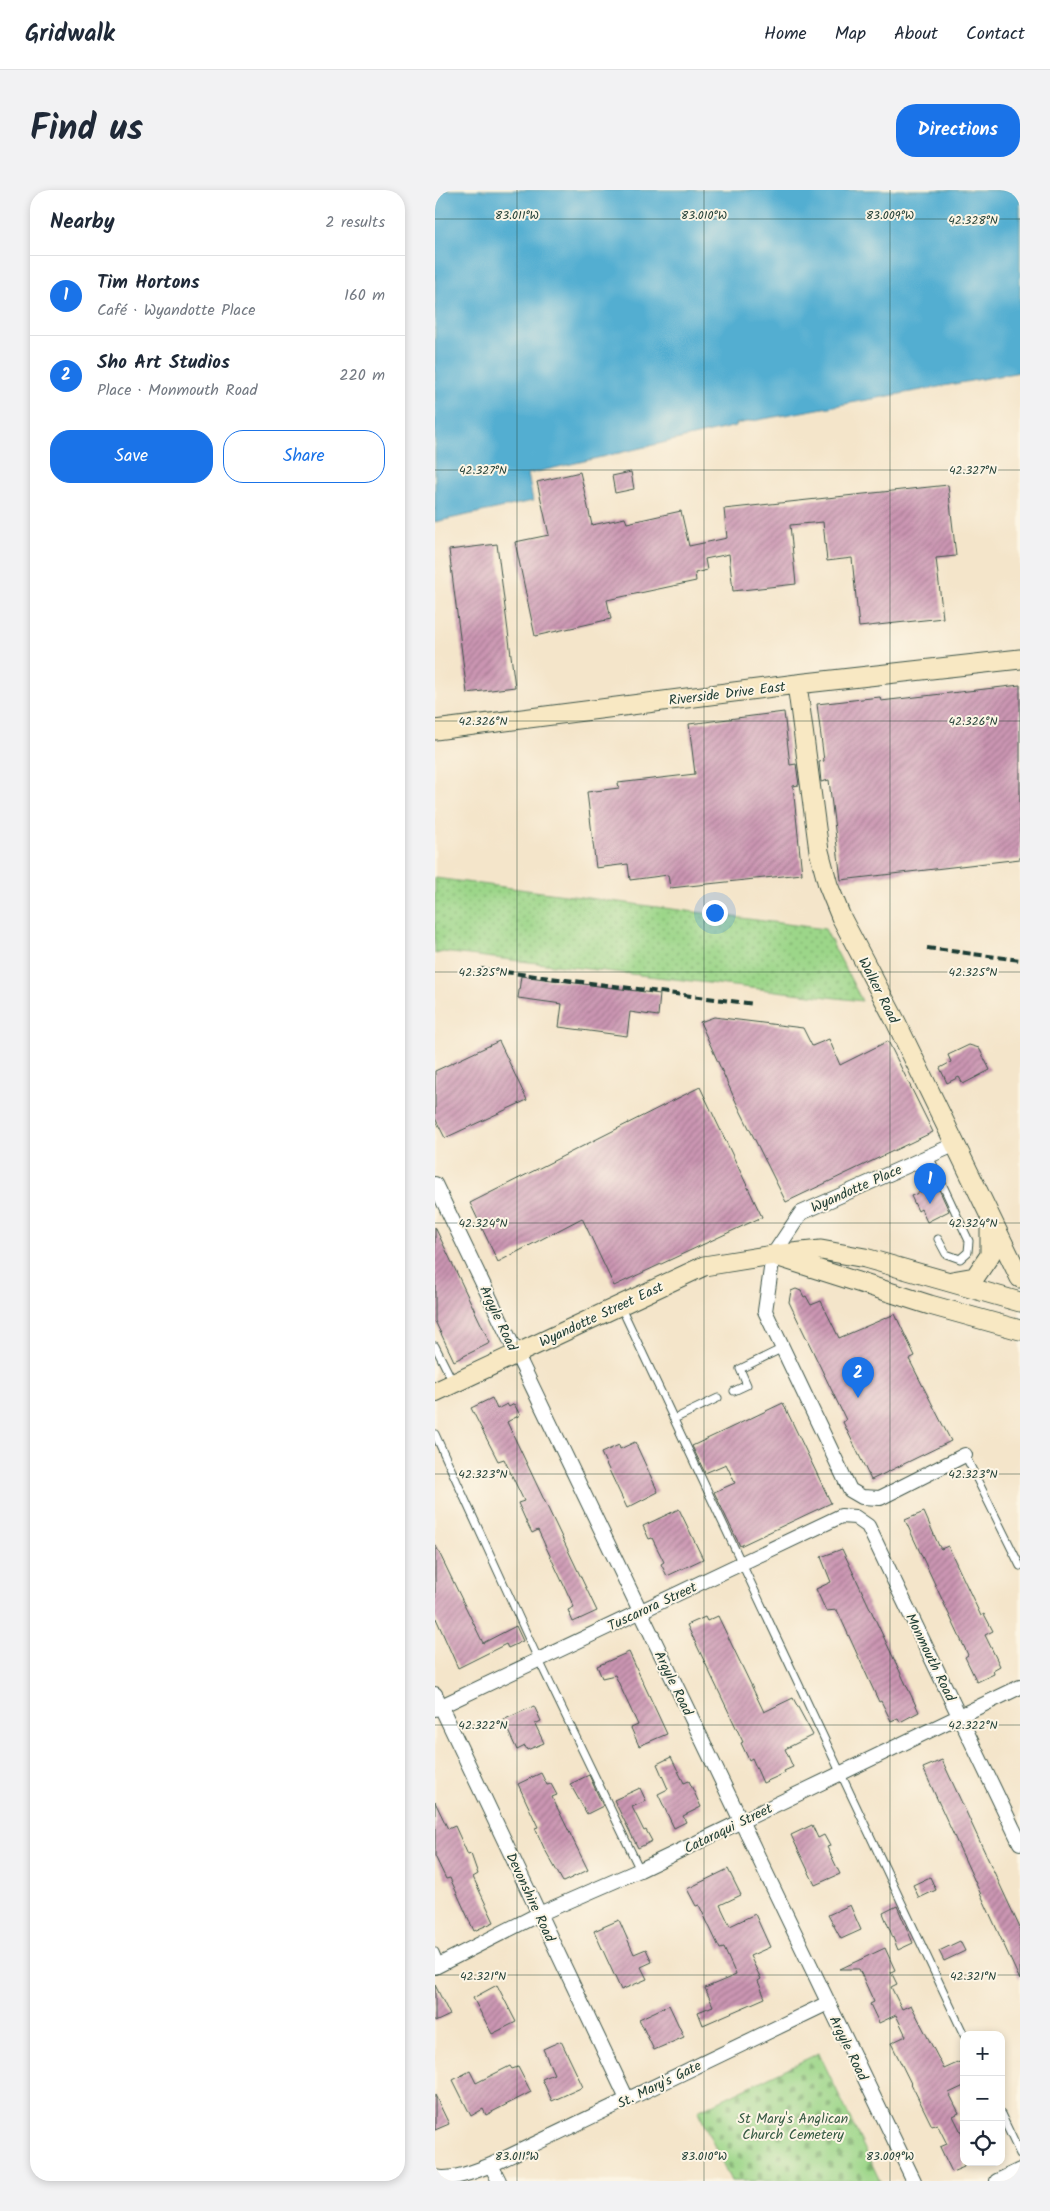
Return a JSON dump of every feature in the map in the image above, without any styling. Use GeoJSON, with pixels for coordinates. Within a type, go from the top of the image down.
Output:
{"type":"FeatureCollection","features":[{"type":"Feature","properties":{"kind":"main road","name":"Riverside Drive East"},"geometry":{"type":"LineString","coordinates":[[435,730],[797,684],[1020,659]]}},
{"type":"Feature","properties":{"kind":"main road","name":"Walker Road"},"geometry":{"type":"LineString","coordinates":[[797,684],[823,872],[841,918],[878,986],[957,1144],[1020,1278]]}},
{"type":"Feature","properties":{"kind":"main road"},"geometry":{"type":"LineString","coordinates":[[949,1282],[975,1277],[990,1255],[991,1217]]}},
{"type":"Feature","properties":{"kind":"main road","name":"Wyandotte Street East"},"geometry":{"type":"LineString","coordinates":[[435,1392],[704,1266],[773,1255],[821,1250],[865,1258],[1020,1302]]}},
{"type":"Feature","properties":{"kind":"main road","name":"Wyandotte Street East"},"geometry":{"type":"LineString","coordinates":[[773,1255],[930,1305],[1020,1330]]}},
{"type":"Feature","properties":{"kind":"street","name":"Wyandotte Place"},"geometry":{"type":"LineString","coordinates":[[773,1255],[801,1212],[957,1144]]}},
{"type":"Feature","properties":{"kind":"street","name":"Argyle Road"},"geometry":{"type":"LineString","coordinates":[[435,1184],[515,1354],[914,2181]]}},
{"type":"Feature","properties":{"kind":"street"},"geometry":{"type":"LineString","coordinates":[[773,1255],[765,1311],[850,1490],[862,1497],[880,1498],[965,1455]]}},
{"type":"Feature","properties":{"kind":"street","name":"Tuscarora Street"},"geometry":{"type":"LineString","coordinates":[[437,1703],[539,1660],[841,1516],[855,1517],[868,1526]]}},
{"type":"Feature","properties":{"kind":"street","name":"Monmouth Road"},"geometry":{"type":"LineString","coordinates":[[868,1526],[1020,1843]]}},
{"type":"Feature","properties":{"kind":"street","name":"Cataraqui Street"},"geometry":{"type":"LineString","coordinates":[[437,1961],[640,1870],[1020,1687]]}},
{"type":"Feature","properties":{"kind":"street","name":"Devonshire Road"},"geometry":{"type":"LineString","coordinates":[[437,1703],[627,2099]]}},
{"type":"Feature","properties":{"kind":"street","name":"St. Mary's Gate"},"geometry":{"type":"LineString","coordinates":[[435,2177],[440,2179],[469,2174],[491,2165],[828,2002]]}},
{"type":"Feature","properties":{"kind":"street"},"geometry":{"type":"LineString","coordinates":[[491,2165],[499,2181]]}},
{"type":"Feature","properties":{"kind":"street"},"geometry":{"type":"LineString","coordinates":[[997,2181],[1020,2170]]}},
{"type":"Feature","properties":{"kind":"lane"},"geometry":{"type":"LineString","coordinates":[[929,1156],[969,1241],[968,1252],[960,1259],[946,1254],[938,1239]]}},
{"type":"Feature","properties":{"kind":"lane"},"geometry":{"type":"LineString","coordinates":[[620,1305],[962,2031]]}},
{"type":"Feature","properties":{"kind":"lane"},"geometry":{"type":"LineString","coordinates":[[435,1346],[454,1383]]}},
{"type":"Feature","properties":{"kind":"lane"},"geometry":{"type":"LineString","coordinates":[[734,1391],[747,1385],[740,1369],[783,1348]]}},
{"type":"Feature","properties":{"kind":"lane"},"geometry":{"type":"LineString","coordinates":[[674,1419],[718,1398]]}},
{"type":"Feature","properties":{"kind":"lane"},"geometry":{"type":"LineString","coordinates":[[435,1434],[539,1660],[640,1870]]}},
{"type":"Feature","properties":{"kind":"lane"},"geometry":{"type":"LineString","coordinates":[[965,1455],[1020,1566]]}},
{"type":"Feature","properties":{"kind":"lane"},"geometry":{"type":"LineString","coordinates":[[1004,2121],[1020,2154]]}},
{"type":"Feature","properties":{"kind":"green space"},"geometry":{"type":"Polygon","coordinates":[[[435,878],[825,929],[862,1001],[443,952],[435,954],[435,878]]]}},
{"type":"Feature","properties":{"kind":"green space","name":"St Mary's Anglican Church Cemetery"},"geometry":{"type":"Polygon","coordinates":[[[819,2053],[880,2181],[731,2181],[698,2111],[819,2053]]]}},
{"type":"Feature","properties":{"kind":"water"},"geometry":{"type":"Polygon","coordinates":[[[435,190],[1020,190],[1020,372],[736,424],[736,426],[528,474],[533,501],[435,522],[435,190]]]}},
{"type":"Feature","properties":{"kind":"building"},"geometry":{"type":"Polygon","coordinates":[[[580,472],[592,525],[625,518],[627,523],[681,511],[689,546],[727,538],[724,509],[948,485],[956,556],[936,558],[943,618],[859,627],[852,558],[827,561],[823,522],[790,525],[796,584],[733,591],[729,554],[705,559],[707,570],[695,573],[696,581],[607,600],[611,619],[535,636],[515,542],[549,535],[537,482],[580,472]]]}},
{"type":"Feature","properties":{"kind":"building"},"geometry":{"type":"Polygon","coordinates":[[[631,472],[634,489],[615,493],[612,476],[631,472]]]}},
{"type":"Feature","properties":{"kind":"building"},"geometry":{"type":"Polygon","coordinates":[[[497,544],[515,687],[467,693],[449,550],[497,544]]]}},
{"type":"Feature","properties":{"kind":"building"},"geometry":{"type":"Polygon","coordinates":[[[1020,685],[1020,859],[841,880],[829,780],[821,782],[819,762],[824,761],[817,704],[880,697],[881,701],[1020,685]]]}},
{"type":"Feature","properties":{"kind":"building"},"geometry":{"type":"Polygon","coordinates":[[[784,712],[790,765],[796,764],[799,785],[793,786],[802,874],[670,888],[668,875],[630,880],[628,864],[596,868],[587,792],[619,788],[618,783],[695,774],[689,724],[784,712]]]}},
{"type":"Feature","properties":{"kind":"building"},"geometry":{"type":"Polygon","coordinates":[[[521,976],[660,994],[658,1016],[630,1012],[627,1036],[559,1027],[562,1004],[518,998],[521,976]]]}},
{"type":"Feature","properties":{"kind":"building"},"geometry":{"type":"Polygon","coordinates":[[[714,1017],[803,1028],[812,1046],[829,1039],[840,1065],[888,1041],[933,1132],[786,1202],[736,1102],[700,1022],[714,1017]]]}},
{"type":"Feature","properties":{"kind":"building"},"geometry":{"type":"Polygon","coordinates":[[[499,1041],[527,1100],[445,1138],[435,1118],[435,1071],[499,1041]]]}},
{"type":"Feature","properties":{"kind":"building"},"geometry":{"type":"Polygon","coordinates":[[[969,1045],[979,1048],[990,1070],[963,1084],[959,1077],[947,1083],[940,1068],[951,1062],[948,1055],[969,1045]]]}},
{"type":"Feature","properties":{"kind":"building"},"geometry":{"type":"Polygon","coordinates":[[[700,1087],[762,1217],[614,1286],[582,1218],[498,1262],[470,1203],[700,1087]]]}},
{"type":"Feature","properties":{"kind":"building"},"geometry":{"type":"Polygon","coordinates":[[[937,1185],[949,1211],[927,1222],[921,1209],[918,1211],[911,1196],[937,1185]]]}},
{"type":"Feature","properties":{"kind":"building"},"geometry":{"type":"Polygon","coordinates":[[[435,1227],[490,1343],[454,1361],[435,1321],[435,1227]]]}},
{"type":"Feature","properties":{"kind":"building"},"geometry":{"type":"Polygon","coordinates":[[[796,1289],[801,1291],[804,1297],[806,1296],[811,1305],[821,1301],[839,1338],[895,1314],[915,1356],[909,1359],[951,1441],[871,1480],[843,1422],[846,1420],[789,1302],[791,1291],[796,1289]]]}},
{"type":"Feature","properties":{"kind":"building"},"geometry":{"type":"Polygon","coordinates":[[[492,1398],[497,1409],[507,1404],[509,1407],[514,1404],[520,1415],[507,1422],[597,1611],[573,1622],[568,1610],[574,1607],[538,1530],[532,1533],[518,1503],[524,1501],[504,1459],[498,1461],[471,1408],[492,1398]]]}},
{"type":"Feature","properties":{"kind":"building"},"geometry":{"type":"Polygon","coordinates":[[[783,1403],[831,1503],[740,1546],[714,1492],[735,1483],[726,1464],[705,1473],[692,1446],[783,1403]]]}},
{"type":"Feature","properties":{"kind":"building"},"geometry":{"type":"Polygon","coordinates":[[[635,1442],[658,1492],[627,1508],[601,1453],[619,1445],[620,1449],[635,1442]]]}},
{"type":"Feature","properties":{"kind":"building"},"geometry":{"type":"Polygon","coordinates":[[[679,1509],[703,1559],[667,1576],[661,1564],[664,1562],[652,1538],[649,1539],[643,1526],[679,1509]]]}},
{"type":"Feature","properties":{"kind":"building"},"geometry":{"type":"Polygon","coordinates":[[[924,1512],[939,1546],[941,1549],[948,1546],[981,1616],[984,1614],[993,1631],[985,1635],[1000,1666],[993,1670],[994,1674],[977,1682],[965,1657],[968,1655],[905,1520],[924,1512]]]}},
{"type":"Feature","properties":{"kind":"building"},"geometry":{"type":"Polygon","coordinates":[[[435,1544],[483,1643],[516,1626],[523,1641],[508,1648],[506,1644],[458,1668],[435,1616],[435,1544]]]}},
{"type":"Feature","properties":{"kind":"building"},"geometry":{"type":"Polygon","coordinates":[[[842,1549],[919,1712],[900,1722],[898,1718],[891,1721],[881,1701],[879,1702],[837,1610],[826,1611],[816,1589],[831,1582],[821,1557],[842,1549]]]}},
{"type":"Feature","properties":{"kind":"building"},"geometry":{"type":"Polygon","coordinates":[[[718,1616],[764,1712],[793,1698],[813,1735],[785,1749],[793,1767],[784,1771],[785,1773],[763,1783],[752,1758],[749,1760],[741,1743],[743,1742],[687,1625],[705,1617],[707,1621],[718,1616]]]}},
{"type":"Feature","properties":{"kind":"building"},"geometry":{"type":"Polygon","coordinates":[[[629,1652],[667,1734],[639,1746],[631,1728],[638,1725],[615,1675],[602,1678],[597,1666],[629,1652]]]}},
{"type":"Feature","properties":{"kind":"building"},"geometry":{"type":"Polygon","coordinates":[[[534,1706],[541,1721],[535,1724],[544,1743],[527,1750],[525,1746],[517,1750],[503,1720],[534,1706]]]}},
{"type":"Feature","properties":{"kind":"building"},"geometry":{"type":"Polygon","coordinates":[[[671,1757],[684,1783],[689,1781],[701,1807],[683,1816],[686,1822],[674,1828],[658,1794],[668,1789],[657,1764],[671,1757]]]}},
{"type":"Feature","properties":{"kind":"building"},"geometry":{"type":"Polygon","coordinates":[[[942,1760],[1020,1928],[1020,1980],[923,1768],[942,1760]]]}},
{"type":"Feature","properties":{"kind":"building"},"geometry":{"type":"Polygon","coordinates":[[[541,1773],[547,1785],[551,1784],[557,1795],[552,1797],[588,1870],[563,1882],[544,1848],[535,1828],[538,1827],[518,1784],[541,1773]]]}},
{"type":"Feature","properties":{"kind":"building"},"geometry":{"type":"Polygon","coordinates":[[[589,1775],[603,1806],[587,1814],[570,1784],[589,1775]]]}},
{"type":"Feature","properties":{"kind":"building"},"geometry":{"type":"Polygon","coordinates":[[[640,1788],[646,1801],[632,1807],[644,1831],[646,1830],[652,1841],[638,1848],[614,1800],[640,1788]]]}},
{"type":"Feature","properties":{"kind":"building"},"geometry":{"type":"Polygon","coordinates":[[[435,1802],[448,1829],[455,1826],[468,1855],[471,1854],[478,1874],[473,1877],[494,1922],[474,1931],[450,1878],[446,1879],[435,1856],[435,1802]]]}},
{"type":"Feature","properties":{"kind":"building"},"geometry":{"type":"Polygon","coordinates":[[[812,1825],[818,1838],[824,1835],[830,1846],[827,1847],[840,1874],[815,1885],[791,1835],[812,1825]]]}},
{"type":"Feature","properties":{"kind":"building"},"geometry":{"type":"Polygon","coordinates":[[[728,1869],[741,1895],[720,1905],[730,1926],[755,1914],[770,1947],[750,1956],[761,1979],[758,1981],[765,1998],[703,2025],[698,2012],[713,2006],[705,1988],[736,1975],[724,1948],[720,1949],[699,1905],[696,1906],[687,1889],[728,1869]]]}},
{"type":"Feature","properties":{"kind":"building"},"geometry":{"type":"Polygon","coordinates":[[[930,1877],[936,1890],[919,1898],[913,1885],[930,1877]]]}},
{"type":"Feature","properties":{"kind":"building"},"geometry":{"type":"Polygon","coordinates":[[[850,1905],[861,1930],[841,1939],[828,1915],[850,1905]]]}},
{"type":"Feature","properties":{"kind":"building"},"geometry":{"type":"Polygon","coordinates":[[[897,1906],[913,1943],[898,1950],[883,1913],[897,1906]]]}},
{"type":"Feature","properties":{"kind":"building"},"geometry":{"type":"Polygon","coordinates":[[[619,1920],[634,1954],[646,1949],[652,1962],[641,1967],[647,1979],[621,1990],[594,1931],[619,1920]]]}},
{"type":"Feature","properties":{"kind":"building"},"geometry":{"type":"Polygon","coordinates":[[[960,1941],[965,1951],[944,1961],[939,1951],[960,1941]]]}},
{"type":"Feature","properties":{"kind":"building"},"geometry":{"type":"Polygon","coordinates":[[[885,1948],[895,1970],[891,1972],[897,1984],[891,1987],[902,2009],[911,2005],[944,2069],[960,2062],[960,2088],[949,2093],[959,2113],[953,2116],[960,2130],[960,2166],[964,2167],[952,2172],[940,2147],[947,2144],[937,2124],[932,2126],[891,2043],[906,2036],[896,2015],[879,2023],[870,2004],[874,2002],[859,1969],[840,1969],[885,1948]]]}},
{"type":"Feature","properties":{"kind":"building"},"geometry":{"type":"Polygon","coordinates":[[[435,1985],[450,2015],[435,2022],[435,1985]]]}},
{"type":"Feature","properties":{"kind":"building"},"geometry":{"type":"Polygon","coordinates":[[[497,1985],[516,2022],[492,2034],[473,1998],[497,1985]]]}},
{"type":"Feature","properties":{"kind":"building"},"geometry":{"type":"Polygon","coordinates":[[[669,2005],[684,2037],[654,2050],[639,2019],[669,2005]]]}},
{"type":"Feature","properties":{"kind":"building"},"geometry":{"type":"Polygon","coordinates":[[[561,2041],[583,2087],[552,2101],[542,2079],[554,2074],[543,2049],[561,2041]]]}},
{"type":"Feature","properties":{"kind":"building"},"geometry":{"type":"Polygon","coordinates":[[[510,2066],[512,2069],[518,2067],[531,2092],[486,2115],[483,2109],[471,2116],[453,2080],[470,2071],[476,2083],[510,2066]]]}},
{"type":"Feature","properties":{"kind":"building"},"geometry":{"type":"Polygon","coordinates":[[[435,2095],[449,2124],[435,2130],[435,2095]]]}},
{"type":"Feature","properties":{"kind":"railway"},"geometry":{"type":"LineString","coordinates":[[927,948],[1020,960]]}},
{"type":"Feature","properties":{"kind":"railway"},"geometry":{"type":"LineString","coordinates":[[481,969],[754,1004]]}},
{"type":"Feature","properties":{"kind":"place","name":"Tim Hortons"},"geometry":{"type":"Point","coordinates":[930,1204]}},
{"type":"Feature","properties":{"kind":"place","name":"Sho Art Studios"},"geometry":{"type":"Point","coordinates":[858,1398]}}]}
